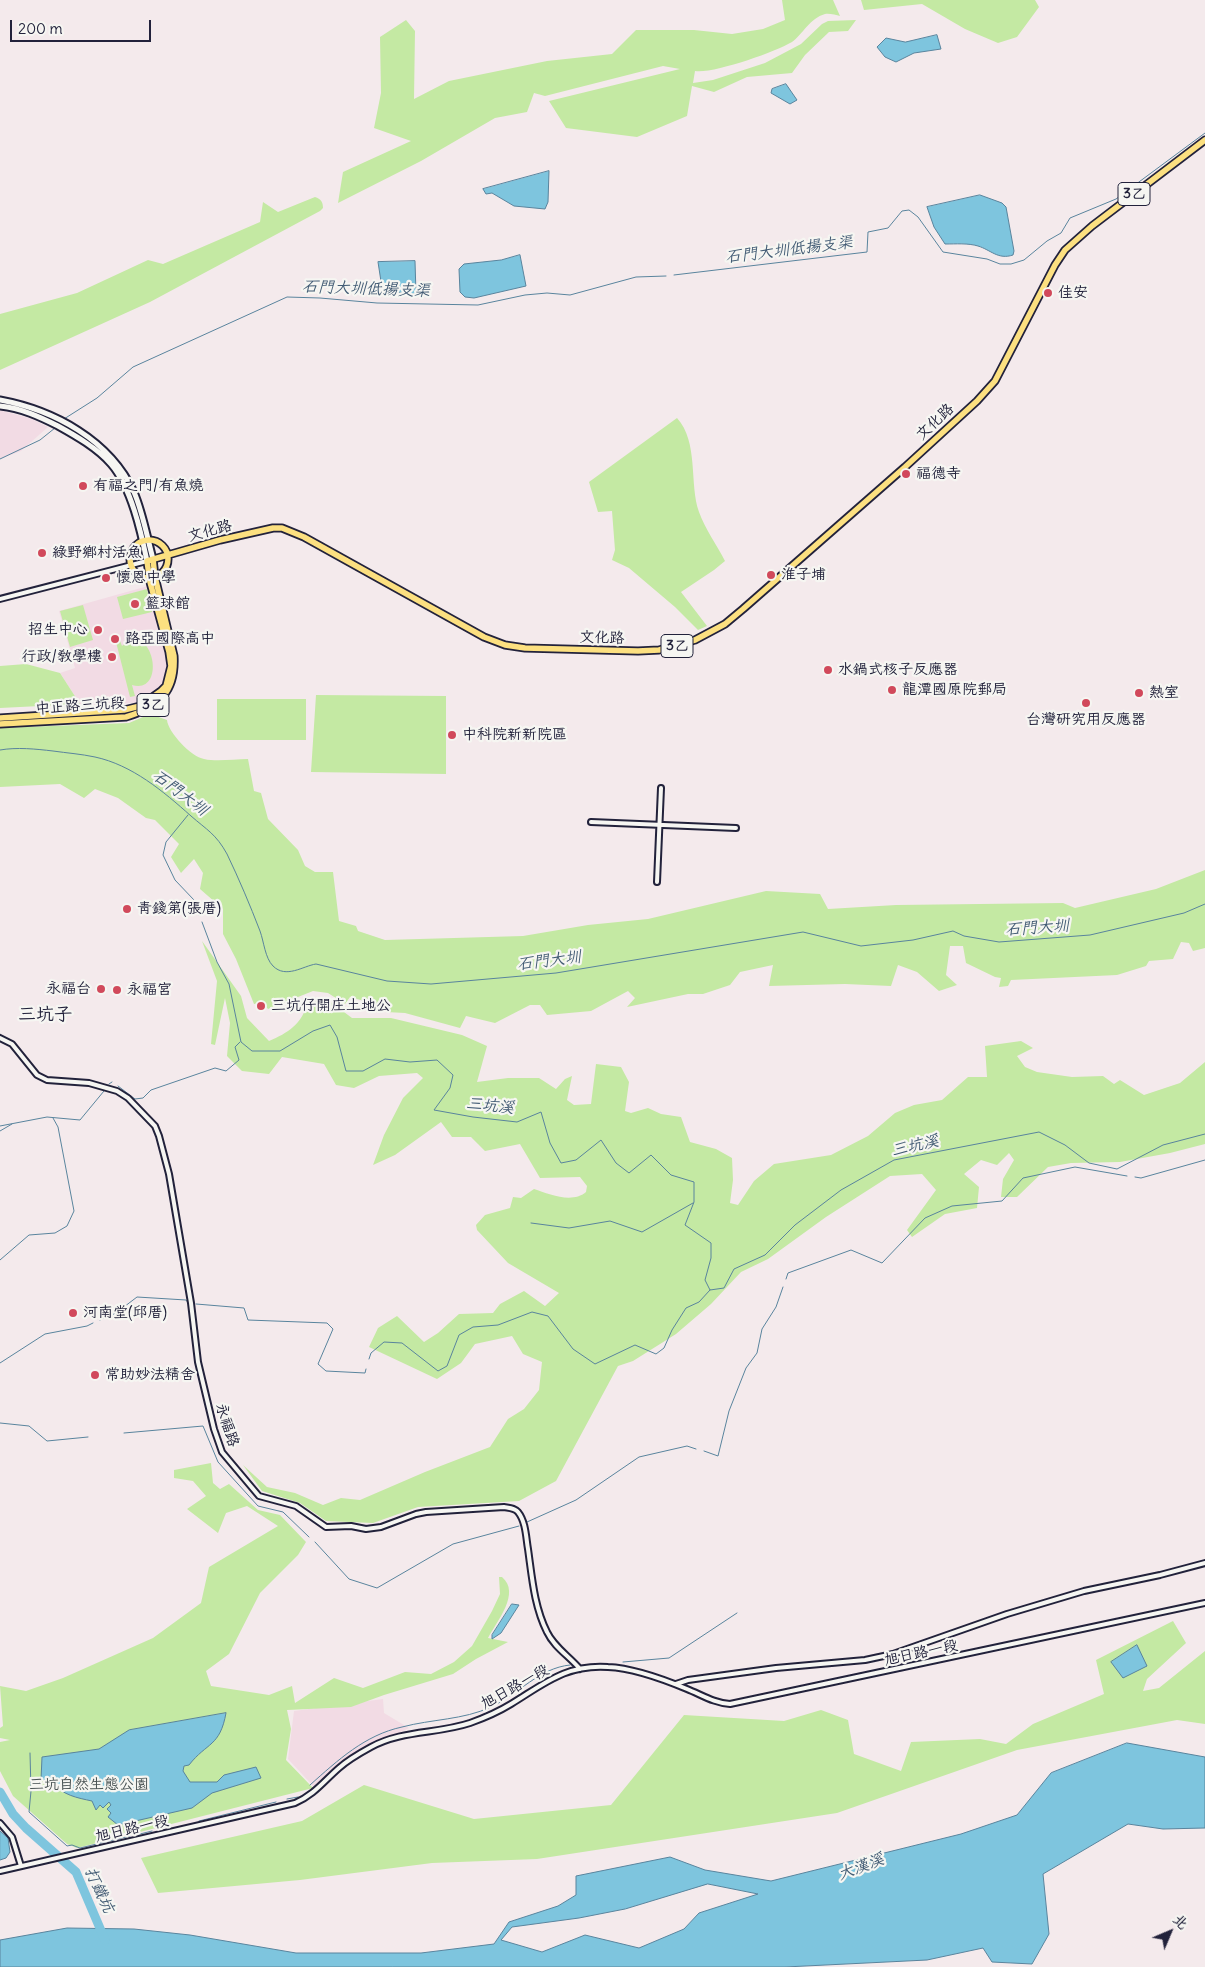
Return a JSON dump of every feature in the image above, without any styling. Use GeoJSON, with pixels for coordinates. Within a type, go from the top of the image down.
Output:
{"type":"FeatureCollection","features":[{"type":"Feature","properties":{"kind":"main road","name":"文化路"},"geometry":{"type":"LineString","coordinates":[[150,560],[258,531],[282,528],[304,537],[484,637],[505,645],[530,648],[638,651],[659,650],[695,640],[719,628],[743,609],[905,467],[977,400],[995,381],[1055,264],[1065,250],[1092,226],[1205,140]]}},
{"type":"Feature","properties":{"kind":"main road"},"geometry":{"type":"LineString","coordinates":[[0,400],[22,404],[52,416],[75,428],[106,451],[121,469],[134,492],[150,560]]}},
{"type":"Feature","properties":{"kind":"main road"},"geometry":{"type":"LineString","coordinates":[[0,406],[16,408],[44,419],[67,431],[102,456],[111,465],[124,486],[145,540]]}},
{"type":"Feature","properties":{"kind":"main road"},"geometry":{"type":"LineString","coordinates":[[145,540],[159,544],[167,555],[167,565],[162,572],[152,577],[136,573],[130,565],[132,549],[145,540]]}},
{"type":"Feature","properties":{"kind":"main road","name":"中正路三坑段"},"geometry":{"type":"LineString","coordinates":[[0,718],[124,710],[140,706],[166,686],[171,666],[150,560]]}},
{"type":"Feature","properties":{"kind":"main road","name":"中正路三坑段"},"geometry":{"type":"LineString","coordinates":[[0,724],[126,716],[140,712],[153,705],[168,691],[175,667],[174,656],[152,577]]}},
{"type":"Feature","properties":{"kind":"street","name":"文化路"},"geometry":{"type":"LineString","coordinates":[[0,599],[150,560]]}},
{"type":"Feature","properties":{"kind":"street"},"geometry":{"type":"LineString","coordinates":[[657,882],[661,788]]}},
{"type":"Feature","properties":{"kind":"street"},"geometry":{"type":"LineString","coordinates":[[591,822],[736,828]]}},
{"type":"Feature","properties":{"kind":"street","name":"永福路"},"geometry":{"type":"LineString","coordinates":[[0,1038],[12,1044],[37,1075],[47,1080],[89,1084],[117,1091],[128,1098],[155,1126],[169,1174],[191,1303],[198,1362],[214,1429],[222,1452],[259,1496],[296,1506],[326,1527],[351,1526],[366,1529],[381,1527],[426,1512],[513,1508],[522,1519],[536,1599],[544,1625],[554,1644],[580,1669]]}},
{"type":"Feature","properties":{"kind":"street"},"geometry":{"type":"LineString","coordinates":[[676,1684],[688,1680],[776,1668],[865,1660],[893,1654],[1007,1614],[1084,1591],[1160,1575],[1205,1563]]}},
{"type":"Feature","properties":{"kind":"street","name":"旭日路一段"},"geometry":{"type":"LineString","coordinates":[[0,1871],[295,1802],[310,1795],[340,1767],[373,1745],[404,1734],[452,1728],[483,1718],[510,1704],[551,1678],[580,1669],[594,1667],[616,1668],[641,1673],[676,1684],[715,1701],[730,1704],[1205,1603]]}},
{"type":"Feature","properties":{"kind":"street"},"geometry":{"type":"LineString","coordinates":[[0,1823],[12,1837],[21,1866]]}},
{"type":"Feature","properties":{"kind":"shaded area"},"geometry":{"type":"Polygon","coordinates":[[[0,410],[32,419],[48,427],[21,451],[0,459],[0,410]]]}},
{"type":"Feature","properties":{"kind":"shaded area","name":"路亞國際高中"},"geometry":{"type":"Polygon","coordinates":[[[148,586],[167,653],[167,666],[162,685],[142,702],[94,706],[80,704],[60,673],[75,668],[59,611],[148,586]]]}},
{"type":"Feature","properties":{"kind":"shaded area"},"geometry":{"type":"Polygon","coordinates":[[[383,1699],[384,1713],[409,1728],[355,1755],[315,1788],[288,1759],[294,1711],[383,1699]]]}},
{"type":"Feature","properties":{"kind":"green space"},"geometry":{"type":"Polygon","coordinates":[[[782,0],[833,0],[840,16],[825,14],[820,16],[792,42],[759,56],[729,66],[695,71],[693,83],[713,80],[765,63],[801,44],[822,24],[828,21],[856,20],[848,31],[829,32],[805,55],[792,73],[747,77],[714,92],[692,86],[687,116],[637,137],[566,128],[549,101],[680,69],[663,66],[545,96],[534,93],[527,112],[495,118],[421,161],[338,203],[343,172],[411,141],[374,128],[381,93],[380,37],[406,20],[415,31],[414,99],[449,81],[547,61],[612,54],[636,30],[694,30],[732,34],[763,29],[785,20],[782,0]]]}},
{"type":"Feature","properties":{"kind":"green space"},"geometry":{"type":"Polygon","coordinates":[[[861,0],[1035,0],[1039,7],[1017,37],[998,43],[965,29],[922,4],[864,10],[861,0]]]}},
{"type":"Feature","properties":{"kind":"green space"},"geometry":{"type":"Polygon","coordinates":[[[315,197],[322,202],[323,208],[320,211],[150,302],[0,370],[0,314],[77,293],[148,260],[163,264],[260,222],[263,202],[278,212],[315,197]]]}},
{"type":"Feature","properties":{"kind":"green space"},"geometry":{"type":"Polygon","coordinates":[[[677,418],[684,428],[691,451],[694,489],[699,512],[704,525],[725,561],[681,592],[707,626],[698,630],[675,607],[629,568],[612,560],[615,550],[612,511],[598,512],[589,482],[677,418]]]}},
{"type":"Feature","properties":{"kind":"green space","name":"籃球館"},"geometry":{"type":"Polygon","coordinates":[[[147,589],[152,612],[123,619],[117,597],[147,589]]]}},
{"type":"Feature","properties":{"kind":"green space"},"geometry":{"type":"Polygon","coordinates":[[[83,605],[93,640],[70,647],[60,611],[83,605]]]}},
{"type":"Feature","properties":{"kind":"green space"},"geometry":{"type":"Polygon","coordinates":[[[131,638],[140,640],[146,646],[153,664],[149,681],[142,686],[132,685],[135,696],[130,697],[116,642],[120,641],[122,646],[131,638]]]}},
{"type":"Feature","properties":{"kind":"green space"},"geometry":{"type":"Polygon","coordinates":[[[26,664],[60,673],[80,704],[0,708],[0,666],[26,664]]]}},
{"type":"Feature","properties":{"kind":"green space"},"geometry":{"type":"Polygon","coordinates":[[[316,695],[446,696],[446,774],[311,772],[316,695]]]}},
{"type":"Feature","properties":{"kind":"green space"},"geometry":{"type":"Polygon","coordinates":[[[217,699],[306,699],[306,740],[217,740],[217,699]]]}},
{"type":"Feature","properties":{"kind":"green space"},"geometry":{"type":"Polygon","coordinates":[[[150,714],[167,720],[171,731],[176,737],[187,749],[199,757],[214,760],[248,759],[254,791],[261,793],[268,819],[298,850],[305,866],[315,872],[333,872],[339,921],[356,926],[358,931],[385,940],[523,936],[588,925],[648,919],[766,891],[820,894],[828,909],[896,905],[1063,903],[1075,908],[1156,889],[1205,870],[1205,948],[1193,951],[1189,943],[1181,942],[1173,959],[1149,961],[1146,966],[1117,975],[1011,980],[1008,986],[999,987],[1001,978],[966,963],[963,946],[950,946],[946,975],[957,985],[939,991],[917,972],[898,965],[891,986],[845,984],[769,986],[773,965],[740,972],[730,985],[703,994],[688,994],[627,1007],[635,998],[628,991],[591,1011],[547,1015],[540,1005],[530,1005],[495,1023],[466,1016],[460,1028],[405,1013],[367,1011],[364,1001],[350,997],[345,1004],[328,993],[313,991],[268,1009],[263,1003],[254,1004],[236,959],[223,934],[223,909],[200,889],[203,873],[194,859],[181,873],[171,857],[179,844],[155,820],[146,818],[118,798],[95,789],[84,798],[60,784],[0,787],[0,728],[129,723],[150,714]]]}},
{"type":"Feature","properties":{"kind":"green space"},"geometry":{"type":"Polygon","coordinates":[[[202,941],[241,996],[247,1018],[269,1041],[282,1035],[298,1022],[308,1002],[328,1000],[352,1018],[391,1018],[462,1035],[487,1046],[477,1082],[508,1078],[539,1078],[556,1089],[565,1079],[572,1076],[567,1100],[574,1105],[591,1104],[596,1064],[621,1067],[629,1082],[625,1111],[631,1113],[648,1108],[661,1114],[681,1117],[690,1142],[716,1149],[732,1158],[733,1180],[730,1203],[738,1205],[754,1181],[774,1164],[831,1155],[868,1136],[895,1113],[914,1105],[942,1100],[968,1077],[987,1077],[985,1046],[1021,1041],[1033,1048],[1017,1056],[1025,1067],[1037,1072],[1072,1077],[1103,1076],[1114,1084],[1120,1080],[1144,1095],[1180,1083],[1205,1062],[1205,1144],[1170,1153],[1120,1162],[1071,1163],[1048,1167],[1017,1197],[1001,1197],[1003,1179],[1014,1160],[1009,1153],[997,1165],[981,1160],[964,1174],[979,1187],[977,1208],[945,1214],[912,1237],[907,1230],[936,1190],[922,1174],[890,1176],[826,1217],[768,1259],[741,1272],[711,1304],[676,1334],[633,1361],[618,1366],[556,1481],[519,1501],[418,1507],[373,1523],[326,1521],[300,1503],[262,1491],[243,1465],[267,1487],[295,1493],[323,1505],[341,1498],[360,1500],[490,1447],[508,1419],[524,1409],[539,1390],[542,1362],[523,1354],[512,1336],[475,1344],[461,1363],[437,1379],[369,1347],[378,1328],[397,1316],[424,1342],[438,1333],[459,1314],[493,1313],[500,1304],[524,1291],[545,1306],[559,1293],[508,1263],[477,1230],[476,1225],[485,1215],[510,1208],[513,1197],[521,1198],[534,1189],[567,1198],[580,1196],[586,1192],[587,1186],[580,1177],[540,1178],[520,1144],[485,1151],[471,1137],[452,1137],[441,1122],[395,1155],[373,1165],[384,1135],[403,1098],[423,1078],[417,1073],[379,1076],[354,1088],[336,1085],[324,1064],[282,1057],[269,1074],[242,1071],[227,1056],[230,1023],[225,998],[215,1045],[211,1044],[217,981],[202,941]]]}},
{"type":"Feature","properties":{"kind":"green space","name":"三坑自然生態公園"},"geometry":{"type":"Polygon","coordinates":[[[211,1463],[213,1483],[220,1489],[229,1484],[258,1510],[280,1515],[306,1542],[298,1555],[260,1593],[229,1654],[206,1671],[211,1686],[269,1695],[292,1686],[295,1703],[334,1678],[363,1688],[405,1672],[431,1674],[454,1662],[472,1646],[500,1594],[499,1577],[502,1577],[507,1584],[509,1591],[508,1599],[506,1607],[488,1638],[508,1642],[453,1674],[351,1707],[287,1710],[291,1729],[286,1760],[313,1788],[77,1848],[67,1844],[13,1796],[0,1771],[0,1742],[10,1740],[0,1738],[0,1728],[3,1726],[0,1686],[26,1691],[63,1678],[153,1638],[201,1603],[209,1567],[278,1526],[247,1506],[226,1513],[218,1533],[187,1509],[206,1496],[193,1481],[174,1478],[174,1470],[211,1463]]]}},
{"type":"Feature","properties":{"kind":"green space"},"geometry":{"type":"Polygon","coordinates":[[[1173,1621],[1186,1643],[1147,1679],[1143,1691],[1159,1688],[1205,1651],[1205,1724],[1177,1720],[1017,1750],[837,1813],[537,1859],[432,1863],[300,1880],[158,1893],[141,1858],[302,1821],[364,1785],[474,1819],[611,1805],[684,1715],[784,1721],[821,1710],[848,1720],[854,1754],[901,1771],[911,1742],[980,1739],[1006,1744],[1033,1724],[1104,1694],[1096,1660],[1173,1621]]]}},
{"type":"Feature","properties":{"kind":"water"},"geometry":{"type":"Polygon","coordinates":[[[937,35],[941,49],[914,53],[896,62],[885,57],[877,47],[886,38],[905,42],[937,35]]]}},
{"type":"Feature","properties":{"kind":"water"},"geometry":{"type":"Polygon","coordinates":[[[786,84],[797,100],[790,104],[771,93],[772,89],[786,84]]]}},
{"type":"Feature","properties":{"kind":"water"},"geometry":{"type":"Polygon","coordinates":[[[549,171],[548,202],[545,209],[514,206],[492,193],[486,194],[483,189],[549,171]]]}},
{"type":"Feature","properties":{"kind":"water"},"geometry":{"type":"Polygon","coordinates":[[[980,195],[1002,203],[1006,207],[1014,251],[1013,255],[999,255],[974,245],[945,244],[934,227],[927,207],[980,195]]]}},
{"type":"Feature","properties":{"kind":"water"},"geometry":{"type":"Polygon","coordinates":[[[520,255],[526,286],[474,298],[465,297],[460,292],[459,269],[464,264],[501,260],[520,255]]]}},
{"type":"Feature","properties":{"kind":"water"},"geometry":{"type":"Polygon","coordinates":[[[415,261],[416,294],[396,292],[382,288],[378,262],[415,261]]]}},
{"type":"Feature","properties":{"kind":"water"},"geometry":{"type":"Polygon","coordinates":[[[512,1604],[519,1605],[501,1633],[492,1639],[492,1635],[512,1604]]]}},
{"type":"Feature","properties":{"kind":"water"},"geometry":{"type":"Polygon","coordinates":[[[1137,1645],[1147,1666],[1123,1678],[1111,1662],[1137,1645]]]}},
{"type":"Feature","properties":{"kind":"water"},"geometry":{"type":"Polygon","coordinates":[[[226,1713],[216,1738],[189,1765],[184,1766],[183,1771],[190,1782],[217,1782],[224,1775],[256,1767],[261,1778],[212,1793],[192,1808],[118,1825],[108,1817],[111,1813],[107,1809],[111,1805],[109,1802],[103,1808],[100,1805],[96,1810],[92,1801],[70,1795],[60,1790],[53,1782],[41,1780],[42,1757],[99,1749],[129,1730],[226,1713]]]}},
{"type":"Feature","properties":{"kind":"water","name":"大漢溪"},"geometry":{"type":"Polygon","coordinates":[[[1127,1743],[1205,1757],[1205,1828],[1163,1829],[1128,1824],[1043,1874],[1049,1934],[1032,1964],[992,1962],[983,1948],[927,1960],[785,1967],[0,1967],[0,1940],[67,1928],[134,1929],[190,1935],[296,1953],[421,1953],[494,1944],[509,1922],[558,1906],[576,1895],[576,1876],[670,1857],[705,1870],[771,1881],[961,1834],[1017,1815],[1051,1773],[1127,1743]],[[708,1884],[625,1909],[579,1918],[512,1927],[501,1940],[542,1952],[585,1935],[639,1948],[684,1929],[699,1913],[758,1894],[708,1884]]]}},
{"type":"Feature","properties":{"kind":"water"},"geometry":{"type":"Polygon","coordinates":[[[0,1831],[8,1838],[10,1852],[6,1858],[0,1860],[0,1831]]]}},
{"type":"Feature","properties":{"kind":"waterway","name":"石門大圳低揚支渠"},"geometry":{"type":"LineString","coordinates":[[674,275],[867,252],[868,232],[888,228],[902,211],[909,210],[918,217],[943,252],[987,259],[1000,264],[1011,264],[1024,260],[1047,241],[1061,233],[1070,218],[1116,199],[1205,133]]}},
{"type":"Feature","properties":{"kind":"waterway","name":"石門大圳低揚支渠"},"geometry":{"type":"LineString","coordinates":[[64,419],[97,398],[133,367],[287,297],[377,303],[478,305],[525,295],[547,293],[570,295],[636,277],[666,276]]}},
{"type":"Feature","properties":{"kind":"waterway","name":"石門大圳低揚支渠"},"geometry":{"type":"LineString","coordinates":[[0,459],[40,440],[55,428]]}},
{"type":"Feature","properties":{"kind":"waterway","name":"石門大圳"},"geometry":{"type":"LineString","coordinates":[[0,750],[33,749],[95,757],[122,766],[158,788],[211,833],[223,847],[260,931],[270,963],[278,970],[289,972],[316,964],[387,981],[431,984],[556,973],[803,932],[861,946],[913,940],[953,931],[964,936],[999,942],[1090,935],[1184,913],[1205,904]]}},
{"type":"Feature","properties":{"kind":"waterway","name":"三坑溪"},"geometry":{"type":"LineString","coordinates":[[188,815],[166,842],[163,855],[175,880],[194,900],[199,915]]}},
{"type":"Feature","properties":{"kind":"waterway","name":"三坑溪"},"geometry":{"type":"LineString","coordinates":[[202,922],[217,962],[229,984],[241,1042],[252,1051],[280,1051],[313,1031],[330,1025],[337,1037],[346,1071],[363,1071],[385,1059],[410,1062],[437,1060],[453,1075],[450,1088],[434,1110],[517,1122],[541,1112],[550,1143],[561,1163],[576,1160],[601,1140],[616,1163],[629,1173],[651,1155],[671,1175],[694,1182],[694,1202],[685,1225],[711,1243],[711,1258],[705,1280],[710,1290],[724,1288],[734,1269],[765,1255],[795,1225],[841,1190],[894,1160],[1039,1132],[1065,1145],[1089,1163],[1117,1169],[1163,1145],[1205,1134]]}},
{"type":"Feature","properties":{"kind":"waterway"},"geometry":{"type":"LineString","coordinates":[[118,1086],[135,1099],[143,1098],[151,1090],[215,1068],[226,1071],[239,1060],[235,1047],[240,1042]]}},
{"type":"Feature","properties":{"kind":"waterway"},"geometry":{"type":"LineString","coordinates":[[0,1126],[47,1117],[80,1120],[104,1091]]}},
{"type":"Feature","properties":{"kind":"waterway"},"geometry":{"type":"LineString","coordinates":[[0,1260],[29,1235],[55,1233],[67,1226],[74,1211],[58,1127],[53,1118]]}},
{"type":"Feature","properties":{"kind":"waterway"},"geometry":{"type":"LineString","coordinates":[[0,1131],[12,1124]]}},
{"type":"Feature","properties":{"kind":"waterway"},"geometry":{"type":"LineString","coordinates":[[1135,1177],[1141,1178],[1205,1160]]}},
{"type":"Feature","properties":{"kind":"waterway"},"geometry":{"type":"LineString","coordinates":[[786,1279],[788,1273],[851,1250],[882,1263],[925,1218],[952,1206],[1002,1201],[1023,1178],[1075,1167],[1127,1176]]}},
{"type":"Feature","properties":{"kind":"waterway"},"geometry":{"type":"LineString","coordinates":[[531,1223],[569,1228],[610,1221],[642,1232],[693,1203]]}},
{"type":"Feature","properties":{"kind":"waterway"},"geometry":{"type":"LineString","coordinates":[[704,1451],[718,1456],[729,1411],[746,1368],[757,1353],[762,1329],[776,1307],[783,1287]]}},
{"type":"Feature","properties":{"kind":"waterway"},"geometry":{"type":"LineString","coordinates":[[369,1359],[371,1353],[384,1342],[402,1343],[438,1371],[447,1366],[459,1335],[473,1327],[498,1325],[532,1312],[548,1316],[573,1349],[595,1364],[635,1345],[656,1354],[664,1348],[672,1330],[686,1308],[699,1302],[710,1290]]}},
{"type":"Feature","properties":{"kind":"waterway"},"geometry":{"type":"LineString","coordinates":[[100,1320],[116,1313],[137,1297],[186,1300],[189,1304]]}},
{"type":"Feature","properties":{"kind":"waterway"},"geometry":{"type":"LineString","coordinates":[[196,1304],[244,1308],[248,1320],[327,1323],[333,1329],[318,1364],[326,1371],[365,1373],[366,1369]]}},
{"type":"Feature","properties":{"kind":"waterway"},"geometry":{"type":"LineString","coordinates":[[0,1363],[45,1334],[87,1326],[93,1323]]}},
{"type":"Feature","properties":{"kind":"waterway"},"geometry":{"type":"LineString","coordinates":[[0,1423],[29,1426],[47,1441],[88,1437]]}},
{"type":"Feature","properties":{"kind":"waterway"},"geometry":{"type":"LineString","coordinates":[[124,1433],[203,1426],[218,1462],[258,1506],[283,1512],[309,1537]]}},
{"type":"Feature","properties":{"kind":"waterway"},"geometry":{"type":"LineString","coordinates":[[527,1522],[576,1500],[639,1457],[687,1446],[696,1449]]}},
{"type":"Feature","properties":{"kind":"waterway"},"geometry":{"type":"LineString","coordinates":[[315,1542],[349,1579],[377,1588],[453,1544],[519,1526]]}},
{"type":"Feature","properties":{"kind":"waterway"},"geometry":{"type":"LineString","coordinates":[[623,1662],[669,1658],[737,1613]]}},
{"type":"Feature","properties":{"kind":"waterway"},"geometry":{"type":"LineString","coordinates":[[310,1785],[342,1758],[376,1736],[402,1727],[458,1717],[491,1707],[539,1676],[559,1667],[570,1665]]}},
{"type":"Feature","properties":{"kind":"waterway"},"geometry":{"type":"LineString","coordinates":[[30,1753],[31,1791],[29,1812],[67,1846],[72,1845],[80,1848],[130,1836]]}},
{"type":"Feature","properties":{"kind":"waterway","name":"打鐵坑"},"geometry":{"type":"LineString","coordinates":[[0,1792],[13,1814],[26,1828],[76,1872],[105,1940]]}},
{"type":"Feature","properties":{"kind":"waterway"},"geometry":{"type":"LineString","coordinates":[[287,1799],[298,1797]]}},
{"type":"Feature","properties":{"kind":"waterway"},"geometry":{"type":"LineString","coordinates":[[199,1821],[276,1802]]}},
{"type":"Feature","properties":{"kind":"waterway"},"geometry":{"type":"LineString","coordinates":[[136,1835],[152,1831]]}},
{"type":"Feature","properties":{"kind":"place","name":"佳安"},"geometry":{"type":"Point","coordinates":[1048,293]}},
{"type":"Feature","properties":{"kind":"place","name":"福德寺"},"geometry":{"type":"Point","coordinates":[906,474]}},
{"type":"Feature","properties":{"kind":"place","name":"有福之門/有魚燒"},"geometry":{"type":"Point","coordinates":[83,486]}},
{"type":"Feature","properties":{"kind":"place","name":"綠野鄉村活魚"},"geometry":{"type":"Point","coordinates":[42,553]}},
{"type":"Feature","properties":{"kind":"place","name":"淮子埔"},"geometry":{"type":"Point","coordinates":[771,575]}},
{"type":"Feature","properties":{"kind":"place","name":"懷恩中學"},"geometry":{"type":"Point","coordinates":[106,578]}},
{"type":"Feature","properties":{"kind":"place","name":"籃球館"},"geometry":{"type":"Point","coordinates":[135,604]}},
{"type":"Feature","properties":{"kind":"place","name":"招生中心"},"geometry":{"type":"Point","coordinates":[98,630]}},
{"type":"Feature","properties":{"kind":"place","name":"路亞國際高中"},"geometry":{"type":"Point","coordinates":[115,639]}},
{"type":"Feature","properties":{"kind":"place","name":"行政/教學樓"},"geometry":{"type":"Point","coordinates":[112,657]}},
{"type":"Feature","properties":{"kind":"place","name":"水鍋式核子反應器"},"geometry":{"type":"Point","coordinates":[828,670]}},
{"type":"Feature","properties":{"kind":"place","name":"龍潭國原院郵局"},"geometry":{"type":"Point","coordinates":[892,690]}},
{"type":"Feature","properties":{"kind":"place","name":"熱室"},"geometry":{"type":"Point","coordinates":[1139,693]}},
{"type":"Feature","properties":{"kind":"place","name":"台灣研究用反應器"},"geometry":{"type":"Point","coordinates":[1086,703]}},
{"type":"Feature","properties":{"kind":"place","name":"中科院新新院區"},"geometry":{"type":"Point","coordinates":[452,735]}},
{"type":"Feature","properties":{"kind":"place","name":"青錢第(張厝)"},"geometry":{"type":"Point","coordinates":[127,909]}},
{"type":"Feature","properties":{"kind":"place","name":"永福台"},"geometry":{"type":"Point","coordinates":[101,989]}},
{"type":"Feature","properties":{"kind":"place","name":"永福宮"},"geometry":{"type":"Point","coordinates":[117,990]}},
{"type":"Feature","properties":{"kind":"place","name":"三坑仔開庄土地公"},"geometry":{"type":"Point","coordinates":[261,1006]}},
{"type":"Feature","properties":{"kind":"place","name":"河南堂(邱厝)"},"geometry":{"type":"Point","coordinates":[73,1313]}},
{"type":"Feature","properties":{"kind":"place","name":"常助妙法精舍"},"geometry":{"type":"Point","coordinates":[95,1375]}},
{"type":"Feature","properties":{"kind":"district","name":"三坑子"},"geometry":{"type":"Point","coordinates":[45,1015]}}]}
